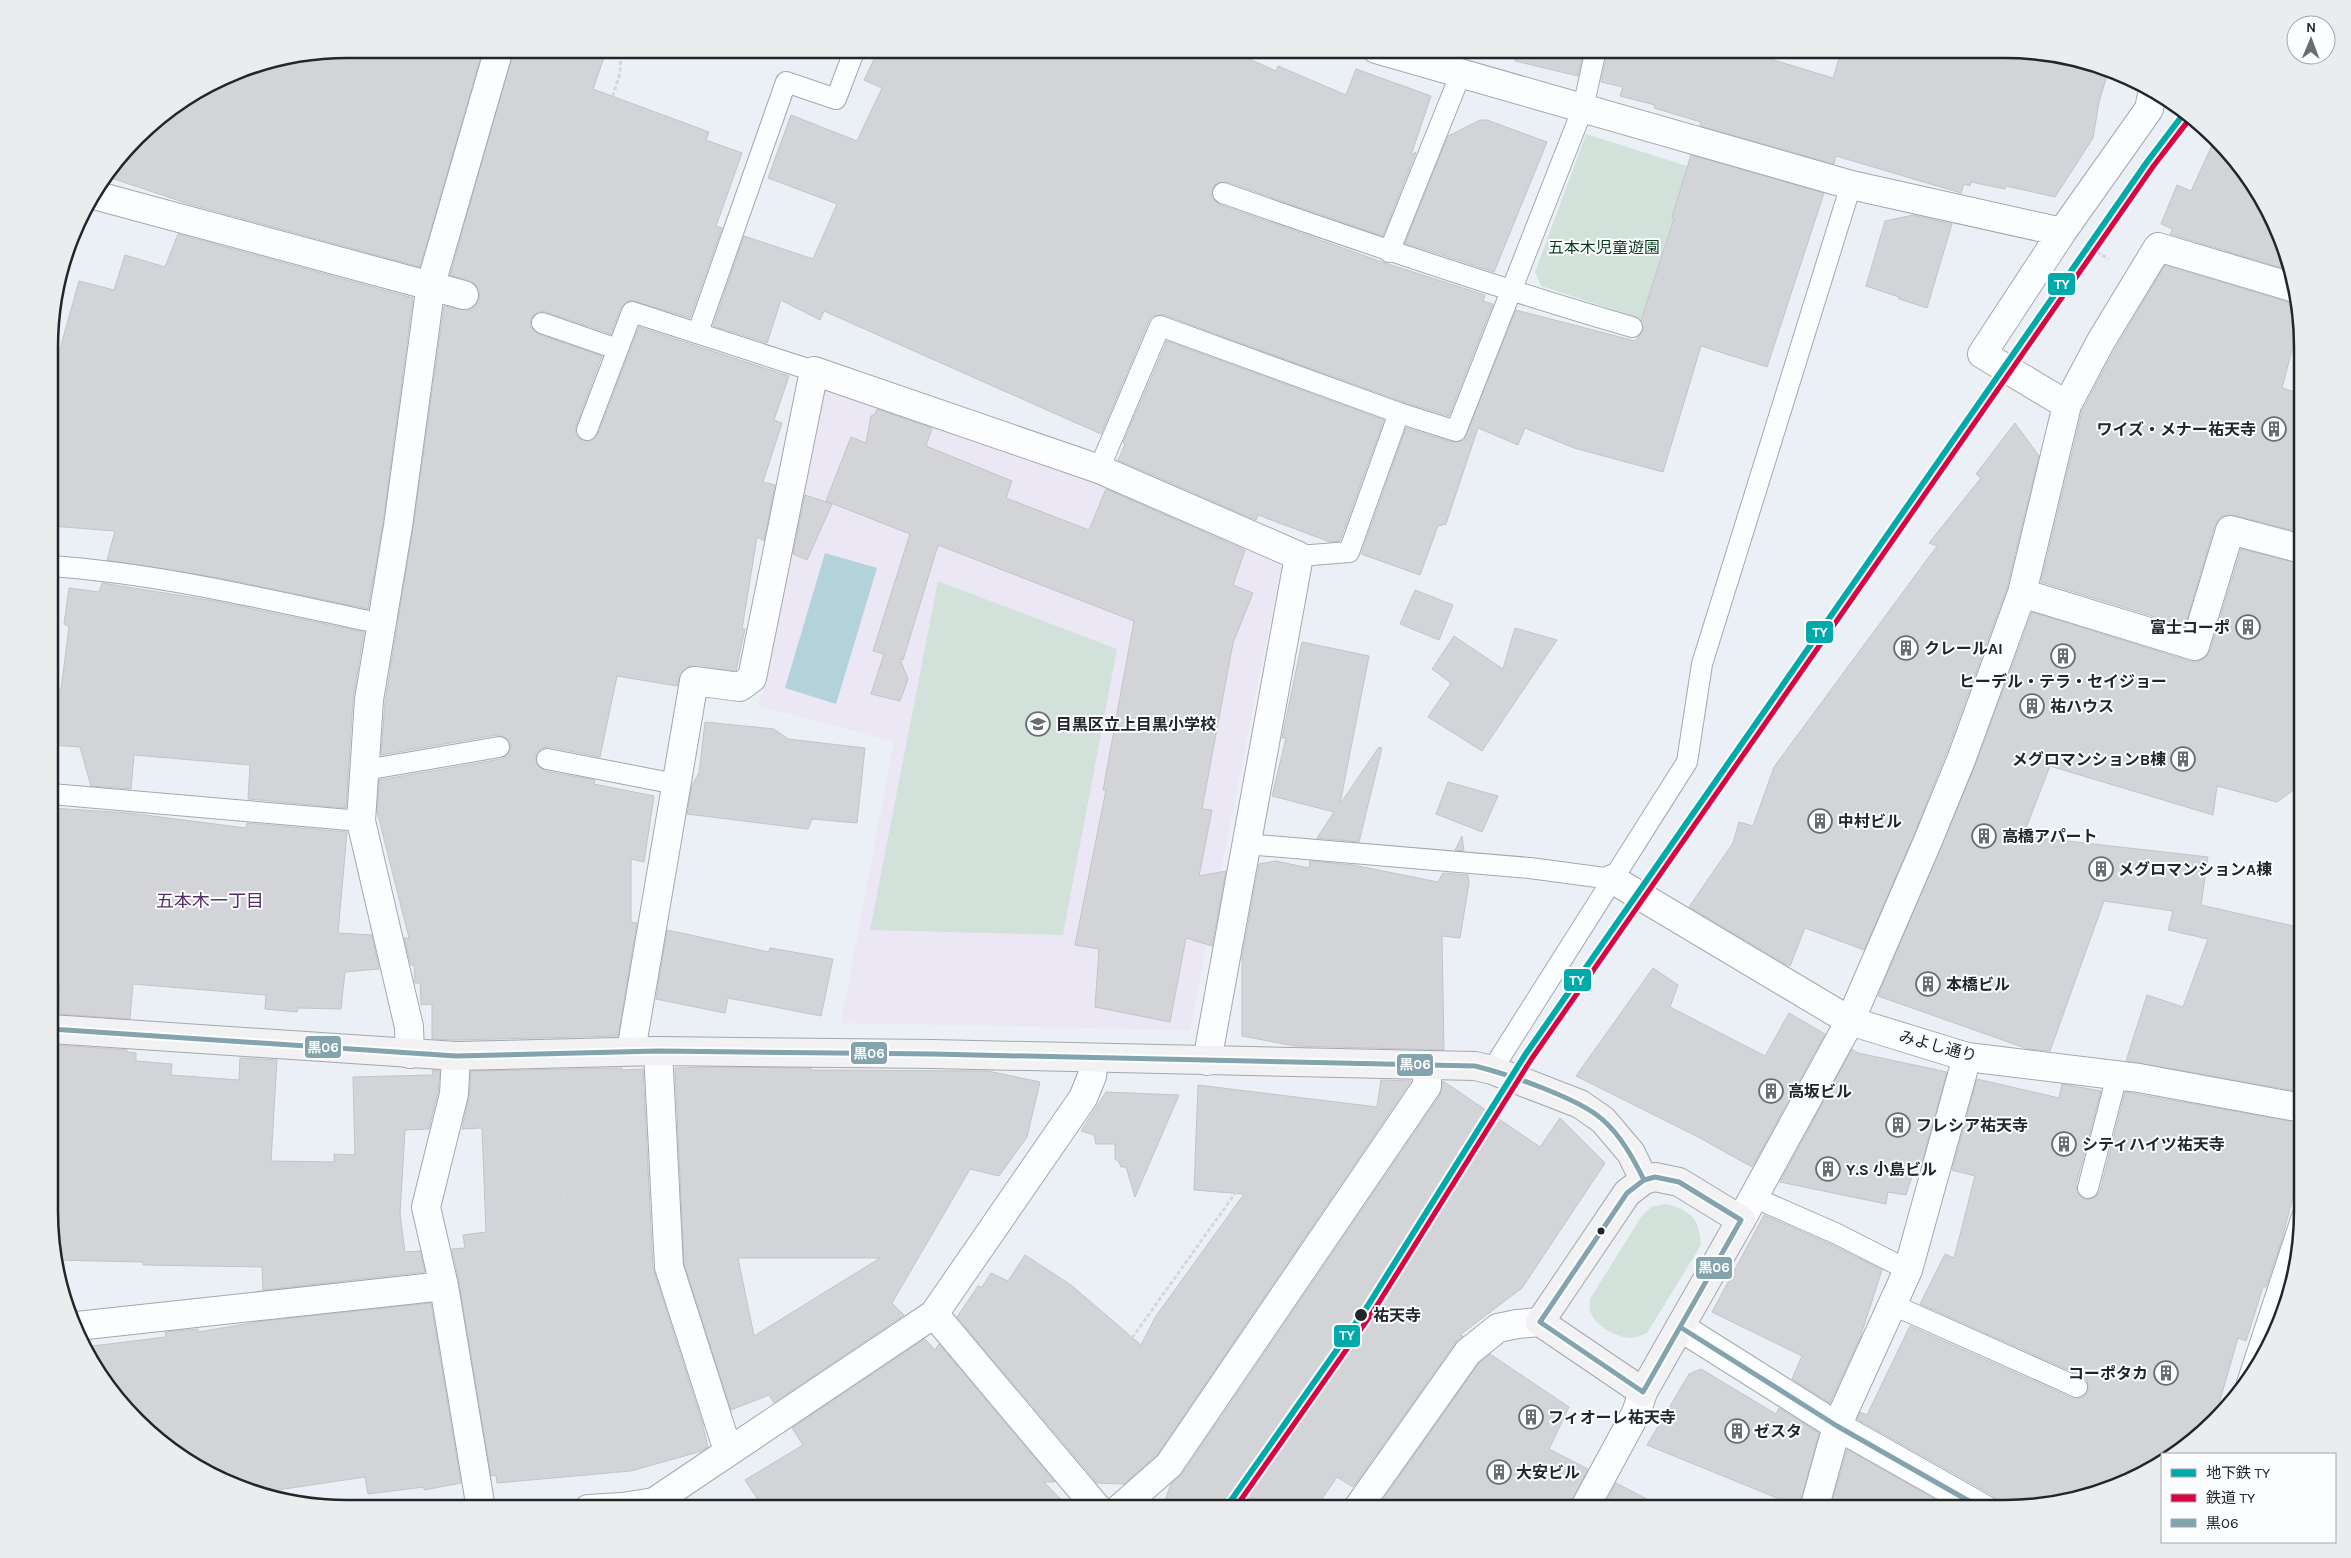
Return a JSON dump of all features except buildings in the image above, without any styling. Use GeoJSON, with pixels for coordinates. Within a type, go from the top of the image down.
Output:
{"type":"FeatureCollection","features":[{"type":"Feature","properties":{"kind":"street"},"geometry":{"type":"LineString","coordinates":[[410,1054],[409,1027],[361,821],[369,700],[398,526],[431,284],[497,57]]}},
{"type":"Feature","properties":{"kind":"street"},"geometry":{"type":"LineString","coordinates":[[1404,57],[1851,185],[2062,232]]}},
{"type":"Feature","properties":{"kind":"street"},"geometry":{"type":"LineString","coordinates":[[2067,405],[1982,354],[2151,100]]}},
{"type":"Feature","properties":{"kind":"street"},"geometry":{"type":"LineString","coordinates":[[99,196],[431,284],[464,295]]}},
{"type":"Feature","properties":{"kind":"street"},"geometry":{"type":"LineString","coordinates":[[1589,1500],[1636,1412],[1643,1392],[1747,1209],[1850,1021],[1961,760],[2022,593],[2067,405],[2101,341],[2158,247],[2287,286]]}},
{"type":"Feature","properties":{"kind":"street"},"geometry":{"type":"LineString","coordinates":[[631,1052],[694,681],[740,687],[752,678],[814,371],[1099,469],[1299,556],[1207,1061]]}},
{"type":"Feature","properties":{"kind":"street"},"geometry":{"type":"LineString","coordinates":[[2022,593],[2195,646],[2230,530],[2294,547]]}},
{"type":"Feature","properties":{"kind":"street","name":"みよし通り"},"geometry":{"type":"LineString","coordinates":[[1612,879],[1850,1021],[1967,1057],[2117,1076],[2294,1107]]}},
{"type":"Feature","properties":{"kind":"street"},"geometry":{"type":"LineString","coordinates":[[57,1028],[456,1056],[658,1051],[933,1054],[1475,1066],[1492,1070],[1580,1104],[1603,1120],[1631,1153],[1644,1180]]}},
{"type":"Feature","properties":{"kind":"street"},"geometry":{"type":"LineString","coordinates":[[658,1051],[669,1267],[728,1451]]}},
{"type":"Feature","properties":{"kind":"street"},"geometry":{"type":"LineString","coordinates":[[456,1056],[454,1094],[426,1207],[444,1286],[480,1500]]}},
{"type":"Feature","properties":{"kind":"street"},"geometry":{"type":"LineString","coordinates":[[1816,1500],[1837,1426],[1908,1270],[1967,1057]]}},
{"type":"Feature","properties":{"kind":"street"},"geometry":{"type":"LineString","coordinates":[[657,1500],[934,1314],[1083,1098],[1092,1076],[1094,1058]]}},
{"type":"Feature","properties":{"kind":"street"},"geometry":{"type":"LineString","coordinates":[[1129,1500],[1169,1465],[1427,1086],[1426,1065]]}},
{"type":"Feature","properties":{"kind":"street"},"geometry":{"type":"LineString","coordinates":[[1540,1322],[1627,1193],[1644,1180],[1655,1177],[1679,1182],[1747,1209]]}},
{"type":"Feature","properties":{"kind":"street"},"geometry":{"type":"LineString","coordinates":[[81,1326],[444,1286]]}},
{"type":"Feature","properties":{"kind":"street"},"geometry":{"type":"LineString","coordinates":[[934,1314],[1090,1500]]}},
{"type":"Feature","properties":{"kind":"street"},"geometry":{"type":"LineString","coordinates":[[1363,1500],[1468,1352],[1498,1328],[1540,1322],[1643,1392]]}},
{"type":"Feature","properties":{"kind":"street"},"geometry":{"type":"LineString","coordinates":[[1680,1327],[1837,1426],[1968,1500]]}},
{"type":"Feature","properties":{"kind":"lane"},"geometry":{"type":"LineString","coordinates":[[698,332],[786,82],[836,99],[852,57]]}},
{"type":"Feature","properties":{"kind":"lane"},"geometry":{"type":"LineString","coordinates":[[1099,469],[1160,326],[1399,413],[1456,431],[1583,108],[1594,57]]}},
{"type":"Feature","properties":{"kind":"lane"},"geometry":{"type":"LineString","coordinates":[[1389,252],[1461,73]]}},
{"type":"Feature","properties":{"kind":"lane"},"geometry":{"type":"LineString","coordinates":[[1492,1070],[1687,762],[1702,664],[1851,185]]}},
{"type":"Feature","properties":{"kind":"lane"},"geometry":{"type":"LineString","coordinates":[[1224,193],[1389,252],[1511,292],[1632,327]]}},
{"type":"Feature","properties":{"kind":"lane"},"geometry":{"type":"LineString","coordinates":[[587,430],[632,312],[814,371]]}},
{"type":"Feature","properties":{"kind":"lane"},"geometry":{"type":"LineString","coordinates":[[542,323],[618,349]]}},
{"type":"Feature","properties":{"kind":"lane"},"geometry":{"type":"LineString","coordinates":[[1299,556],[1350,552],[1399,413]]}},
{"type":"Feature","properties":{"kind":"lane"},"geometry":{"type":"LineString","coordinates":[[57,566],[87,568],[193,584],[382,624]]}},
{"type":"Feature","properties":{"kind":"lane"},"geometry":{"type":"LineString","coordinates":[[365,770],[499,747]]}},
{"type":"Feature","properties":{"kind":"lane"},"geometry":{"type":"LineString","coordinates":[[547,759],[676,784]]}},
{"type":"Feature","properties":{"kind":"lane"},"geometry":{"type":"LineString","coordinates":[[57,795],[361,821]]}},
{"type":"Feature","properties":{"kind":"lane"},"geometry":{"type":"LineString","coordinates":[[1246,844],[1530,868],[1612,879]]}},
{"type":"Feature","properties":{"kind":"lane"},"geometry":{"type":"LineString","coordinates":[[2088,1188],[2117,1076]]}},
{"type":"Feature","properties":{"kind":"lane"},"geometry":{"type":"LineString","coordinates":[[1747,1209],[1835,1233],[1908,1270]]}},
{"type":"Feature","properties":{"kind":"lane"},"geometry":{"type":"LineString","coordinates":[[2257,1352],[2291,1249]]}},
{"type":"Feature","properties":{"kind":"lane"},"geometry":{"type":"LineString","coordinates":[[1891,1304],[2077,1387]]}},
{"type":"Feature","properties":{"kind":"path"},"geometry":{"type":"LineString","coordinates":[[2062,232],[2140,277]]}},
{"type":"Feature","properties":{"kind":"path"},"geometry":{"type":"LineString","coordinates":[[464,295],[542,323]]}},
{"type":"Feature","properties":{"kind":"path"},"geometry":{"type":"LineString","coordinates":[[1034,1433],[1117,1359],[1269,1146],[1288,1062]]}},
{"type":"Feature","properties":{"kind":"path"},"geometry":{"type":"LineString","coordinates":[[2025,1500],[2084,1390],[2077,1387]]}},
{"type":"Feature","properties":{"kind":"shaded area","name":"目黒区立上目黒小学校"},"geometry":{"type":"Polygon","coordinates":[[[824,389],[1102,481],[1281,566],[1190,1030],[841,1023],[894,742],[759,706],[824,389]]]}},
{"type":"Feature","properties":{"kind":"green space","name":"五本木児童遊園"},"geometry":{"type":"Polygon","coordinates":[[[1586,134],[1690,167],[1641,319],[1541,286],[1535,272],[1586,134]]]}},
{"type":"Feature","properties":{"kind":"green space"},"geometry":{"type":"Polygon","coordinates":[[[938,581],[1117,649],[1063,935],[870,930],[938,581]]]}},
{"type":"Feature","properties":{"kind":"green space"},"geometry":{"type":"Polygon","coordinates":[[[1666,1204],[1688,1213],[1692,1217],[1698,1228],[1701,1245],[1647,1333],[1632,1338],[1620,1336],[1607,1330],[1596,1321],[1590,1310],[1590,1299],[1641,1217],[1651,1207],[1666,1204]]]}},
{"type":"Feature","properties":{"kind":"water"},"geometry":{"type":"Polygon","coordinates":[[[825,553],[877,568],[836,704],[785,688],[825,553]]]}},
{"type":"Feature","properties":{"kind":"metro line","name":"TY"},"geometry":{"type":"LineString","coordinates":[[1231,1500],[1367,1307],[1525,1055],[2147,162],[2181,117]]}},
{"type":"Feature","properties":{"kind":"rail line","name":"TY"},"geometry":{"type":"LineString","coordinates":[[1240,1500],[1373,1311],[1531,1059],[2153,166],[2187,122]]}},
{"type":"Feature","properties":{"kind":"transit line","name":"黒06"},"geometry":{"type":"LineString","coordinates":[[57,1029],[456,1056],[658,1051],[933,1054],[1475,1066],[1560,1095],[1592,1112],[1603,1120],[1621,1140],[1644,1180]]}},
{"type":"Feature","properties":{"kind":"transit line","name":"黒06"},"geometry":{"type":"LineString","coordinates":[[1655,1177],[1679,1182],[1741,1220],[1643,1392],[1540,1322],[1627,1193],[1644,1180],[1655,1177]]}},
{"type":"Feature","properties":{"kind":"transit line","name":"黒06"},"geometry":{"type":"LineString","coordinates":[[1680,1327],[1837,1426],[1967,1500]]}},
{"type":"Feature","properties":{"kind":"place","name":"ワイズ・メナー祐天寺"},"geometry":{"type":"Point","coordinates":[2274,429]}},
{"type":"Feature","properties":{"kind":"place","name":"富士コーポ"},"geometry":{"type":"Point","coordinates":[2248,627]}},
{"type":"Feature","properties":{"kind":"place","name":"クレールAI"},"geometry":{"type":"Point","coordinates":[1906,648]}},
{"type":"Feature","properties":{"kind":"place","name":"ヒーデル・テラ・セイジョー"},"geometry":{"type":"Point","coordinates":[2063,656]}},
{"type":"Feature","properties":{"kind":"place","name":"祐ハウス"},"geometry":{"type":"Point","coordinates":[2032,706]}},
{"type":"Feature","properties":{"kind":"place","name":"目黒区立上目黒小学校"},"geometry":{"type":"Point","coordinates":[1038,724]}},
{"type":"Feature","properties":{"kind":"place","name":"メグロマンションB棟"},"geometry":{"type":"Point","coordinates":[2183,759]}},
{"type":"Feature","properties":{"kind":"place","name":"中村ビル"},"geometry":{"type":"Point","coordinates":[1820,821]}},
{"type":"Feature","properties":{"kind":"place","name":"高橋アパート"},"geometry":{"type":"Point","coordinates":[1984,836]}},
{"type":"Feature","properties":{"kind":"place","name":"メグロマンションA棟"},"geometry":{"type":"Point","coordinates":[2101,869]}},
{"type":"Feature","properties":{"kind":"place","name":"本橋ビル"},"geometry":{"type":"Point","coordinates":[1928,984]}},
{"type":"Feature","properties":{"kind":"place","name":"高坂ビル"},"geometry":{"type":"Point","coordinates":[1771,1091]}},
{"type":"Feature","properties":{"kind":"place","name":"フレシア祐天寺"},"geometry":{"type":"Point","coordinates":[1898,1125]}},
{"type":"Feature","properties":{"kind":"place","name":"シティハイツ祐天寺"},"geometry":{"type":"Point","coordinates":[2064,1144]}},
{"type":"Feature","properties":{"kind":"place","name":"Y.S 小島ビル"},"geometry":{"type":"Point","coordinates":[1828,1169]}},
{"type":"Feature","properties":{"kind":"place","name":"祐天寺"},"geometry":{"type":"Point","coordinates":[1361,1315]}},
{"type":"Feature","properties":{"kind":"place","name":"コーポタカ"},"geometry":{"type":"Point","coordinates":[2166,1373]}},
{"type":"Feature","properties":{"kind":"place","name":"フィオーレ祐天寺"},"geometry":{"type":"Point","coordinates":[1531,1417]}},
{"type":"Feature","properties":{"kind":"place","name":"ゼスタ"},"geometry":{"type":"Point","coordinates":[1737,1431]}},
{"type":"Feature","properties":{"kind":"place","name":"大安ビル"},"geometry":{"type":"Point","coordinates":[1499,1472]}},
{"type":"Feature","properties":{"kind":"district","name":"五本木一丁目"},"geometry":{"type":"Point","coordinates":[210,901]}}]}
